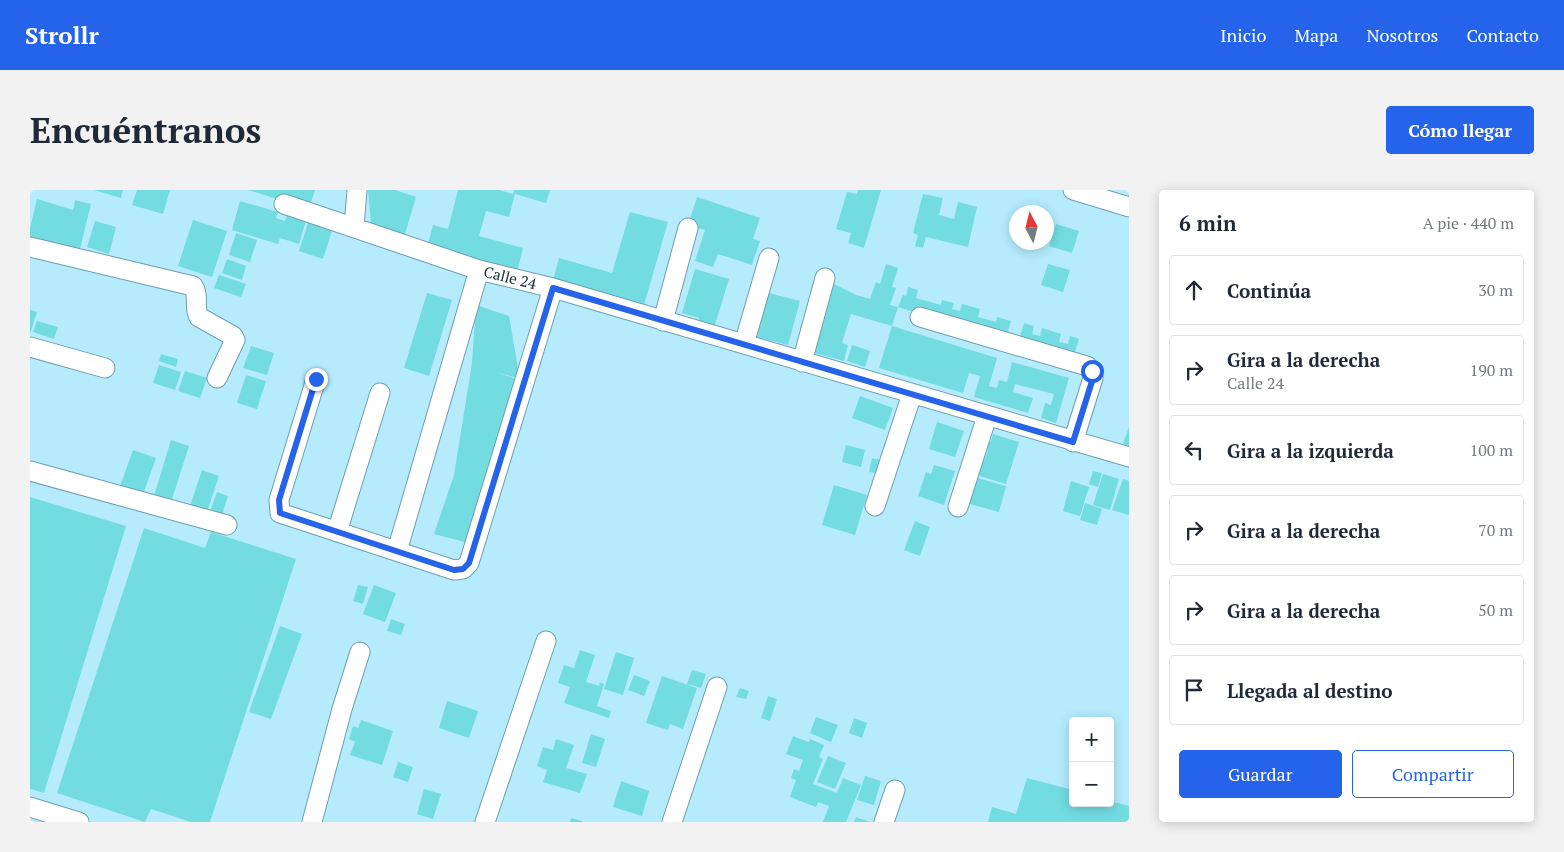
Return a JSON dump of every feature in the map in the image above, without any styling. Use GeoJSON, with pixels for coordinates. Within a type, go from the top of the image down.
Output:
{"type":"FeatureCollection","features":[{"type":"Feature","properties":{"kind":"street"},"geometry":{"type":"LineString","coordinates":[[354,227],[357,190]]}},
{"type":"Feature","properties":{"kind":"street"},"geometry":{"type":"LineString","coordinates":[[1073,190],[1129,207]]}},
{"type":"Feature","properties":{"kind":"street","name":"Calle 24"},"geometry":{"type":"LineString","coordinates":[[284,204],[479,270],[553,288],[1129,457]]}},
{"type":"Feature","properties":{"kind":"street"},"geometry":{"type":"LineString","coordinates":[[664,321],[688,228]]}},
{"type":"Feature","properties":{"kind":"street"},"geometry":{"type":"LineString","coordinates":[[30,247],[193,286],[196,291],[196,314],[233,336],[235,340],[217,378]]}},
{"type":"Feature","properties":{"kind":"street"},"geometry":{"type":"LineString","coordinates":[[744,344],[769,258]]}},
{"type":"Feature","properties":{"kind":"street"},"geometry":{"type":"LineString","coordinates":[[397,551],[479,270]]}},
{"type":"Feature","properties":{"kind":"street"},"geometry":{"type":"LineString","coordinates":[[802,362],[825,278]]}},
{"type":"Feature","properties":{"kind":"street"},"geometry":{"type":"LineString","coordinates":[[316,379],[279,500],[278,510],[282,516],[338,532],[454,570],[463,569],[469,563],[553,288]]}},
{"type":"Feature","properties":{"kind":"street"},"geometry":{"type":"LineString","coordinates":[[920,317],[1087,366],[1092,371],[1093,378],[1073,442]]}},
{"type":"Feature","properties":{"kind":"street"},"geometry":{"type":"LineString","coordinates":[[30,347],[104,368]]}},
{"type":"Feature","properties":{"kind":"street"},"geometry":{"type":"LineString","coordinates":[[338,532],[380,392]]}},
{"type":"Feature","properties":{"kind":"street"},"geometry":{"type":"LineString","coordinates":[[875,506],[912,394]]}},
{"type":"Feature","properties":{"kind":"street"},"geometry":{"type":"LineString","coordinates":[[958,507],[987,416]]}},
{"type":"Feature","properties":{"kind":"street"},"geometry":{"type":"LineString","coordinates":[[30,471],[228,525]]}},
{"type":"Feature","properties":{"kind":"street"},"geometry":{"type":"LineString","coordinates":[[485,822],[546,641]]}},
{"type":"Feature","properties":{"kind":"street"},"geometry":{"type":"LineString","coordinates":[[312,822],[342,708],[360,652]]}},
{"type":"Feature","properties":{"kind":"street"},"geometry":{"type":"LineString","coordinates":[[672,822],[717,687]]}},
{"type":"Feature","properties":{"kind":"street"},"geometry":{"type":"LineString","coordinates":[[884,822],[895,790]]}},
{"type":"Feature","properties":{"kind":"street"},"geometry":{"type":"LineString","coordinates":[[30,807],[78,822]]}},
{"type":"Feature","properties":{"kind":"building"},"geometry":{"type":"Polygon","coordinates":[[[94,190],[123,190],[121,198],[94,190]]]}},
{"type":"Feature","properties":{"kind":"building"},"geometry":{"type":"Polygon","coordinates":[[[137,190],[170,190],[163,214],[132,205],[137,190]]]}},
{"type":"Feature","properties":{"kind":"building"},"geometry":{"type":"Polygon","coordinates":[[[248,190],[315,190],[309,209],[248,190]]]}},
{"type":"Feature","properties":{"kind":"building"},"geometry":{"type":"Polygon","coordinates":[[[368,190],[395,190],[416,197],[405,234],[371,224],[368,190]]]}},
{"type":"Feature","properties":{"kind":"building"},"geometry":{"type":"Polygon","coordinates":[[[458,190],[499,190],[513,194],[514,190],[550,190],[546,203],[515,194],[509,217],[486,211],[479,236],[523,248],[517,272],[427,248],[433,225],[448,229],[458,190]]]}},
{"type":"Feature","properties":{"kind":"building"},"geometry":{"type":"Polygon","coordinates":[[[858,190],[881,190],[864,248],[848,243],[851,233],[836,229],[847,192],[857,194],[858,190]]]}},
{"type":"Feature","properties":{"kind":"building"},"geometry":{"type":"Polygon","coordinates":[[[923,194],[943,198],[939,215],[954,219],[958,202],[977,207],[968,247],[926,237],[923,248],[915,246],[918,235],[913,233],[923,194]]]}},
{"type":"Feature","properties":{"kind":"building"},"geometry":{"type":"Polygon","coordinates":[[[697,197],[760,218],[753,239],[760,241],[752,265],[718,254],[713,267],[695,261],[705,230],[688,225],[697,197]]]}},
{"type":"Feature","properties":{"kind":"building"},"geometry":{"type":"Polygon","coordinates":[[[37,199],[73,210],[75,200],[91,204],[79,253],[30,241],[30,228],[37,199]]]}},
{"type":"Feature","properties":{"kind":"building"},"geometry":{"type":"Polygon","coordinates":[[[240,201],[278,212],[276,218],[285,221],[288,212],[307,217],[299,244],[280,238],[278,244],[232,230],[240,201]]]}},
{"type":"Feature","properties":{"kind":"building"},"geometry":{"type":"Polygon","coordinates":[[[630,212],[668,222],[644,305],[553,280],[559,258],[612,273],[630,212]]]}},
{"type":"Feature","properties":{"kind":"building"},"geometry":{"type":"Polygon","coordinates":[[[193,220],[227,231],[212,277],[178,266],[193,220]]]}},
{"type":"Feature","properties":{"kind":"building"},"geometry":{"type":"Polygon","coordinates":[[[95,221],[116,227],[109,254],[87,247],[95,221]]]}},
{"type":"Feature","properties":{"kind":"building"},"geometry":{"type":"Polygon","coordinates":[[[308,223],[332,231],[323,259],[299,251],[308,223]]]}},
{"type":"Feature","properties":{"kind":"building"},"geometry":{"type":"Polygon","coordinates":[[[1056,224],[1079,231],[1072,253],[1054,248],[1056,224]]]}},
{"type":"Feature","properties":{"kind":"building"},"geometry":{"type":"Polygon","coordinates":[[[236,233],[257,240],[250,262],[229,255],[236,233]]]}},
{"type":"Feature","properties":{"kind":"building"},"geometry":{"type":"Polygon","coordinates":[[[227,259],[246,266],[242,280],[222,273],[227,259]]]}},
{"type":"Feature","properties":{"kind":"building"},"geometry":{"type":"Polygon","coordinates":[[[886,264],[898,268],[892,287],[896,288],[890,305],[898,307],[892,326],[851,314],[842,343],[848,345],[844,361],[807,351],[830,282],[856,295],[870,299],[876,282],[880,284],[886,264]]]}},
{"type":"Feature","properties":{"kind":"building"},"geometry":{"type":"Polygon","coordinates":[[[1048,264],[1070,270],[1063,292],[1041,285],[1048,264]]]}},
{"type":"Feature","properties":{"kind":"building"},"geometry":{"type":"Polygon","coordinates":[[[695,269],[729,279],[714,328],[698,324],[699,318],[682,313],[695,269]]]}},
{"type":"Feature","properties":{"kind":"building"},"geometry":{"type":"Polygon","coordinates":[[[219,275],[246,284],[241,297],[214,288],[219,275]]]}},
{"type":"Feature","properties":{"kind":"building"},"geometry":{"type":"Polygon","coordinates":[[[908,287],[918,290],[916,298],[941,305],[942,300],[954,303],[952,309],[960,311],[962,304],[980,309],[978,317],[996,322],[997,317],[1011,321],[1005,341],[898,307],[903,295],[906,296],[908,287]]]}},
{"type":"Feature","properties":{"kind":"building"},"geometry":{"type":"Polygon","coordinates":[[[427,293],[452,300],[429,376],[404,368],[427,293]]]}},
{"type":"Feature","properties":{"kind":"building"},"geometry":{"type":"Polygon","coordinates":[[[769,293],[800,301],[788,345],[757,337],[769,293]]]}},
{"type":"Feature","properties":{"kind":"building"},"geometry":{"type":"Polygon","coordinates":[[[476,305],[509,316],[520,379],[496,372],[521,381],[472,544],[434,534],[454,475],[472,363],[476,305]]]}},
{"type":"Feature","properties":{"kind":"building"},"geometry":{"type":"Polygon","coordinates":[[[30,310],[37,312],[30,334],[30,310]]]}},
{"type":"Feature","properties":{"kind":"building"},"geometry":{"type":"Polygon","coordinates":[[[37,321],[58,327],[54,339],[33,332],[37,321]]]}},
{"type":"Feature","properties":{"kind":"building"},"geometry":{"type":"Polygon","coordinates":[[[1024,323],[1034,326],[1032,334],[1040,336],[1042,328],[1061,334],[1059,342],[1068,344],[1070,336],[1079,339],[1072,361],[1017,345],[1024,323]]]}},
{"type":"Feature","properties":{"kind":"building"},"geometry":{"type":"Polygon","coordinates":[[[892,326],[997,358],[989,386],[997,388],[999,380],[1007,382],[1012,362],[1069,378],[1056,423],[1041,418],[1045,403],[1051,405],[1054,394],[1015,384],[1013,392],[1033,398],[1028,413],[974,397],[980,376],[969,373],[963,393],[879,368],[892,326]]]}},
{"type":"Feature","properties":{"kind":"building"},"geometry":{"type":"Polygon","coordinates":[[[852,345],[870,351],[865,367],[847,361],[852,345]]]}},
{"type":"Feature","properties":{"kind":"building"},"geometry":{"type":"Polygon","coordinates":[[[251,346],[274,353],[267,375],[243,368],[251,346]]]}},
{"type":"Feature","properties":{"kind":"building"},"geometry":{"type":"Polygon","coordinates":[[[161,354],[178,359],[176,367],[159,361],[161,354]]]}},
{"type":"Feature","properties":{"kind":"building"},"geometry":{"type":"Polygon","coordinates":[[[159,365],[181,372],[175,390],[153,383],[159,365]]]}},
{"type":"Feature","properties":{"kind":"building"},"geometry":{"type":"Polygon","coordinates":[[[185,371],[207,378],[200,398],[178,391],[185,371]]]}},
{"type":"Feature","properties":{"kind":"building"},"geometry":{"type":"Polygon","coordinates":[[[246,375],[266,381],[257,409],[237,403],[246,375]]]}},
{"type":"Feature","properties":{"kind":"building"},"geometry":{"type":"Polygon","coordinates":[[[860,396],[893,408],[885,430],[852,418],[860,396]]]}},
{"type":"Feature","properties":{"kind":"building"},"geometry":{"type":"Polygon","coordinates":[[[937,422],[964,431],[955,457],[929,449],[937,422]]]}},
{"type":"Feature","properties":{"kind":"building"},"geometry":{"type":"Polygon","coordinates":[[[1129,427],[1129,446],[1123,444],[1129,427]]]}},
{"type":"Feature","properties":{"kind":"building"},"geometry":{"type":"Polygon","coordinates":[[[993,434],[1019,442],[1006,484],[976,475],[981,460],[984,461],[988,450],[984,449],[987,441],[991,442],[993,434]]]}},
{"type":"Feature","properties":{"kind":"building"},"geometry":{"type":"Polygon","coordinates":[[[171,440],[189,446],[171,502],[154,496],[171,440]]]}},
{"type":"Feature","properties":{"kind":"building"},"geometry":{"type":"Polygon","coordinates":[[[846,445],[865,450],[861,467],[842,462],[846,445]]]}},
{"type":"Feature","properties":{"kind":"building"},"geometry":{"type":"Polygon","coordinates":[[[133,450],[156,458],[141,500],[118,492],[133,450]]]}},
{"type":"Feature","properties":{"kind":"building"},"geometry":{"type":"Polygon","coordinates":[[[872,458],[880,460],[877,473],[869,472],[872,458]]]}},
{"type":"Feature","properties":{"kind":"building"},"geometry":{"type":"Polygon","coordinates":[[[934,465],[955,471],[944,505],[918,496],[926,472],[931,474],[934,465]]]}},
{"type":"Feature","properties":{"kind":"building"},"geometry":{"type":"Polygon","coordinates":[[[202,470],[219,476],[206,515],[189,509],[202,470]]]}},
{"type":"Feature","properties":{"kind":"building"},"geometry":{"type":"Polygon","coordinates":[[[1093,471],[1102,473],[1098,487],[1089,484],[1093,471]]]}},
{"type":"Feature","properties":{"kind":"building"},"geometry":{"type":"Polygon","coordinates":[[[1103,474],[1119,479],[1110,510],[1093,505],[1103,474]]]}},
{"type":"Feature","properties":{"kind":"building"},"geometry":{"type":"Polygon","coordinates":[[[974,477],[1006,486],[999,512],[966,503],[974,477]]]}},
{"type":"Feature","properties":{"kind":"building"},"geometry":{"type":"Polygon","coordinates":[[[1123,479],[1129,481],[1129,515],[1112,510],[1123,479]]]}},
{"type":"Feature","properties":{"kind":"building"},"geometry":{"type":"Polygon","coordinates":[[[1071,481],[1089,487],[1080,516],[1063,511],[1071,481]]]}},
{"type":"Feature","properties":{"kind":"building"},"geometry":{"type":"Polygon","coordinates":[[[834,485],[867,495],[855,535],[822,525],[834,485]]]}},
{"type":"Feature","properties":{"kind":"building"},"geometry":{"type":"Polygon","coordinates":[[[217,492],[228,496],[221,518],[209,514],[217,492]]]}},
{"type":"Feature","properties":{"kind":"building"},"geometry":{"type":"Polygon","coordinates":[[[30,497],[126,526],[44,793],[30,789],[30,497]]]}},
{"type":"Feature","properties":{"kind":"building"},"geometry":{"type":"Polygon","coordinates":[[[1085,503],[1102,509],[1097,525],[1080,520],[1085,503]]]}},
{"type":"Feature","properties":{"kind":"building"},"geometry":{"type":"Polygon","coordinates":[[[915,521],[930,527],[920,556],[904,550],[915,521]]]}},
{"type":"Feature","properties":{"kind":"building"},"geometry":{"type":"Polygon","coordinates":[[[144,528],[205,548],[211,532],[296,559],[210,822],[191,822],[151,809],[145,822],[57,793],[144,528]]]}},
{"type":"Feature","properties":{"kind":"building"},"geometry":{"type":"Polygon","coordinates":[[[358,585],[368,587],[363,604],[353,601],[358,585]]]}},
{"type":"Feature","properties":{"kind":"building"},"geometry":{"type":"Polygon","coordinates":[[[374,585],[396,593],[385,622],[363,614],[374,585]]]}},
{"type":"Feature","properties":{"kind":"building"},"geometry":{"type":"Polygon","coordinates":[[[391,619],[405,624],[401,635],[387,631],[391,619]]]}},
{"type":"Feature","properties":{"kind":"building"},"geometry":{"type":"Polygon","coordinates":[[[280,626],[302,634],[271,719],[249,712],[280,626]]]}},
{"type":"Feature","properties":{"kind":"building"},"geometry":{"type":"Polygon","coordinates":[[[580,650],[595,655],[586,682],[599,686],[600,682],[604,684],[597,706],[611,711],[609,718],[564,703],[570,687],[558,683],[564,665],[574,668],[580,650]]]}},
{"type":"Feature","properties":{"kind":"building"},"geometry":{"type":"Polygon","coordinates":[[[616,652],[634,658],[623,695],[604,689],[616,652]]]}},
{"type":"Feature","properties":{"kind":"building"},"geometry":{"type":"Polygon","coordinates":[[[692,670],[706,674],[701,688],[687,684],[692,670]]]}},
{"type":"Feature","properties":{"kind":"building"},"geometry":{"type":"Polygon","coordinates":[[[634,675],[650,681],[644,696],[628,690],[634,675]]]}},
{"type":"Feature","properties":{"kind":"building"},"geometry":{"type":"Polygon","coordinates":[[[662,676],[697,688],[683,729],[670,724],[668,730],[646,723],[662,676]]]}},
{"type":"Feature","properties":{"kind":"building"},"geometry":{"type":"Polygon","coordinates":[[[740,688],[749,691],[746,699],[736,697],[740,688]]]}},
{"type":"Feature","properties":{"kind":"building"},"geometry":{"type":"Polygon","coordinates":[[[768,696],[777,699],[770,721],[761,718],[768,696]]]}},
{"type":"Feature","properties":{"kind":"building"},"geometry":{"type":"Polygon","coordinates":[[[447,701],[478,711],[469,738],[439,728],[447,701]]]}},
{"type":"Feature","properties":{"kind":"building"},"geometry":{"type":"Polygon","coordinates":[[[816,717],[838,725],[831,742],[810,733],[816,717]]]}},
{"type":"Feature","properties":{"kind":"building"},"geometry":{"type":"Polygon","coordinates":[[[854,718],[867,723],[862,738],[849,733],[854,718]]]}},
{"type":"Feature","properties":{"kind":"building"},"geometry":{"type":"Polygon","coordinates":[[[361,720],[393,731],[382,765],[350,755],[355,742],[349,739],[353,726],[358,728],[361,720]]]}},
{"type":"Feature","properties":{"kind":"building"},"geometry":{"type":"Polygon","coordinates":[[[591,734],[605,739],[596,767],[582,763],[591,734]]]}},
{"type":"Feature","properties":{"kind":"building"},"geometry":{"type":"Polygon","coordinates":[[[793,736],[809,742],[810,739],[824,745],[819,757],[823,759],[813,784],[837,793],[843,778],[861,785],[846,822],[823,822],[829,806],[818,802],[816,807],[790,797],[796,780],[791,778],[794,769],[799,771],[803,760],[786,754],[793,736]]]}},
{"type":"Feature","properties":{"kind":"building"},"geometry":{"type":"Polygon","coordinates":[[[556,739],[574,745],[566,768],[587,774],[580,793],[543,782],[547,770],[537,766],[543,747],[553,750],[556,739]]]}},
{"type":"Feature","properties":{"kind":"building"},"geometry":{"type":"Polygon","coordinates":[[[828,756],[846,763],[835,789],[817,782],[828,756]]]}},
{"type":"Feature","properties":{"kind":"building"},"geometry":{"type":"Polygon","coordinates":[[[398,762],[413,767],[408,782],[393,777],[398,762]]]}},
{"type":"Feature","properties":{"kind":"building"},"geometry":{"type":"Polygon","coordinates":[[[865,776],[881,781],[874,805],[857,800],[865,776]]]}},
{"type":"Feature","properties":{"kind":"building"},"geometry":{"type":"Polygon","coordinates":[[[1027,778],[1069,789],[1069,807],[1114,807],[1114,802],[1129,806],[1129,822],[988,822],[992,807],[1016,814],[1027,778]]]}},
{"type":"Feature","properties":{"kind":"building"},"geometry":{"type":"Polygon","coordinates":[[[621,781],[649,791],[642,816],[613,807],[621,781]]]}},
{"type":"Feature","properties":{"kind":"building"},"geometry":{"type":"Polygon","coordinates":[[[424,789],[441,794],[433,819],[417,814],[424,789]]]}},
{"type":"Feature","properties":{"kind":"building"},"geometry":{"type":"Polygon","coordinates":[[[856,817],[870,822],[854,822],[856,817]]]}},
{"type":"Feature","properties":{"kind":"building"},"geometry":{"type":"Polygon","coordinates":[[[571,818],[582,821],[582,822],[570,822],[571,818]]]}},
{"type":"Feature","properties":{"kind":"route"},"geometry":{"type":"LineString","coordinates":[[316,379],[279,500],[278,510],[282,516],[338,532],[454,570],[463,569],[469,563],[553,288],[1073,442],[1093,378],[1092,371]]}}]}
